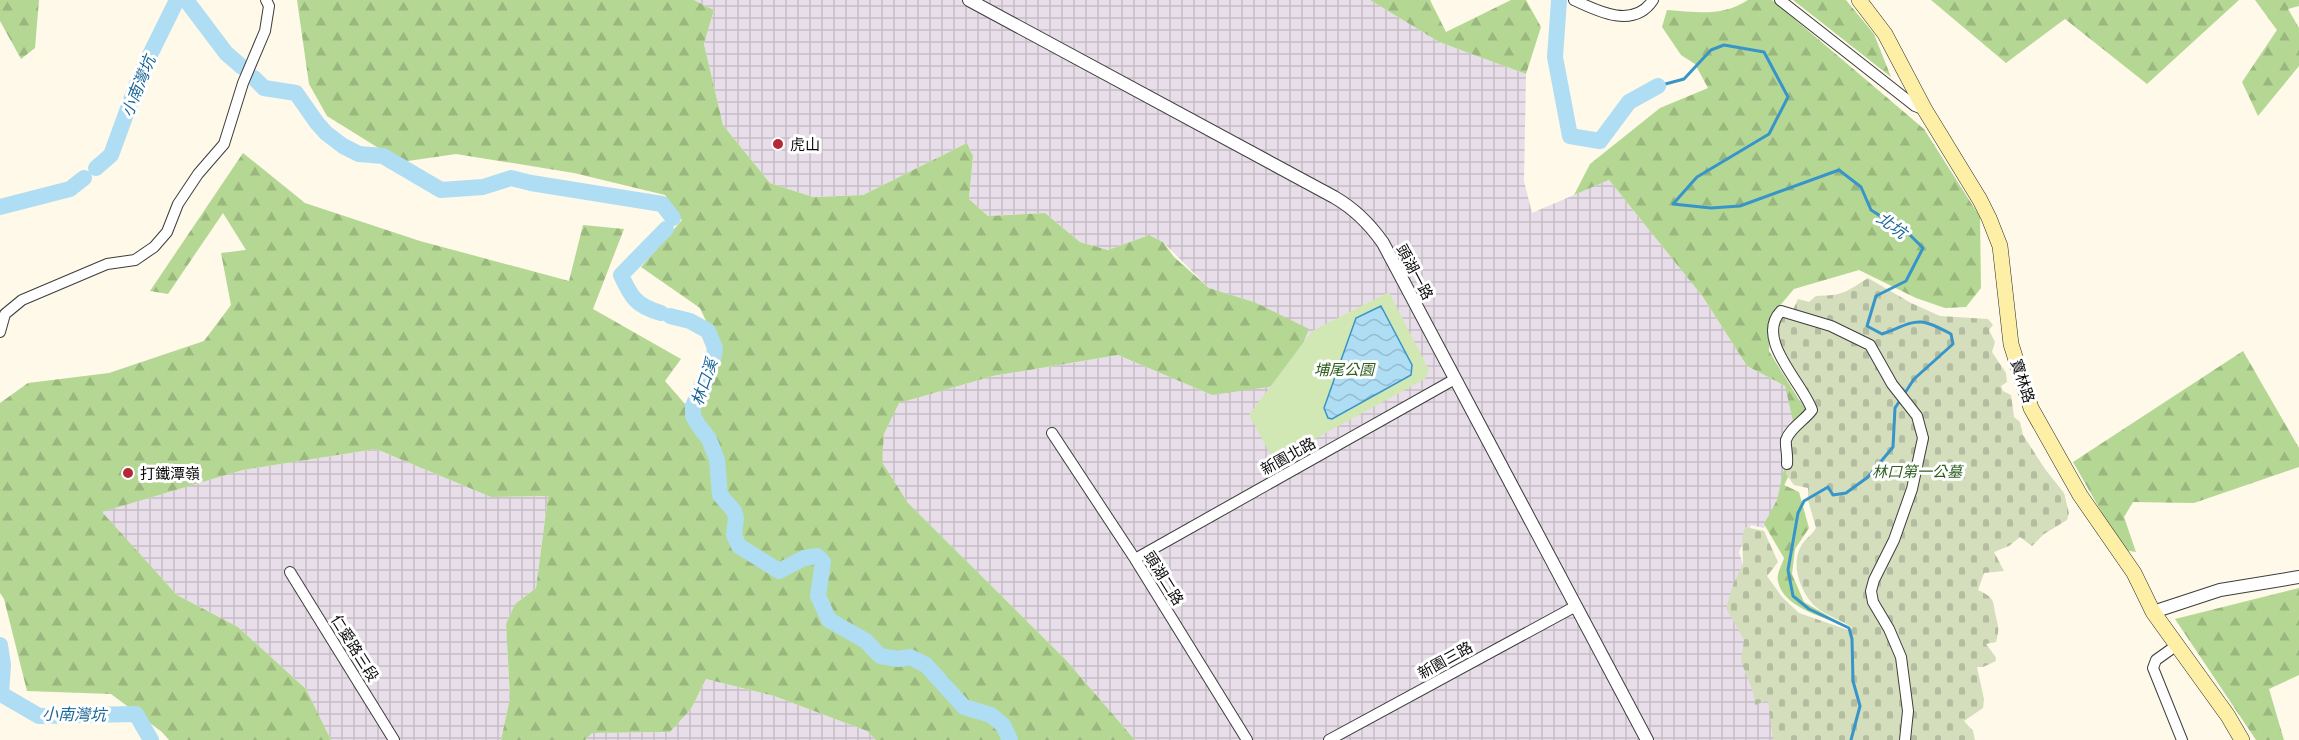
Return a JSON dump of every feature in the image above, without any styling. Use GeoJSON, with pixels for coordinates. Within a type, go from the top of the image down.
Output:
{"type":"FeatureCollection","features":[{"type":"Feature","properties":{"kind":"main road","name":"寶林路"},"geometry":{"type":"LineString","coordinates":[[1859,0],[1885,34],[1925,110],[1980,200],[2000,246],[2011,344],[2031,408],[2080,495],[2134,573],[2153,612],[2228,716],[2242,740]]}},
{"type":"Feature","properties":{"kind":"street"},"geometry":{"type":"LineString","coordinates":[[0,332],[5,314],[22,300],[107,264],[135,260],[154,247],[167,232],[178,204],[198,174],[224,144],[243,83],[265,31],[268,6],[266,0]]}},
{"type":"Feature","properties":{"kind":"street","name":"頭湖一路"},"geometry":{"type":"LineString","coordinates":[[969,0],[1352,208],[1370,224],[1383,243],[1647,740]]}},
{"type":"Feature","properties":{"kind":"street"},"geometry":{"type":"LineString","coordinates":[[1574,0],[1600,12],[1621,17],[1647,10],[1653,0]]}},
{"type":"Feature","properties":{"kind":"street"},"geometry":{"type":"LineString","coordinates":[[1780,0],[1915,106],[1925,110]]}},
{"type":"Feature","properties":{"kind":"street"},"geometry":{"type":"LineString","coordinates":[[1787,464],[1786,438],[1812,410],[1784,365],[1772,329],[1773,319],[1781,311],[1831,326],[1870,345],[1892,384],[1917,416],[1923,438],[1912,489],[1894,540],[1871,591],[1873,602],[1889,629],[1900,657],[1908,711],[1905,740]]}},
{"type":"Feature","properties":{"kind":"street","name":"新園北路"},"geometry":{"type":"LineString","coordinates":[[1135,559],[1455,379]]}},
{"type":"Feature","properties":{"kind":"street","name":"頭湖二路"},"geometry":{"type":"LineString","coordinates":[[1052,433],[1135,559],[1247,740]]}},
{"type":"Feature","properties":{"kind":"street","name":"仁愛路三段"},"geometry":{"type":"LineString","coordinates":[[290,572],[394,740]]}},
{"type":"Feature","properties":{"kind":"street"},"geometry":{"type":"LineString","coordinates":[[2153,612],[2220,590],[2299,577]]}},
{"type":"Feature","properties":{"kind":"street","name":"新園三路"},"geometry":{"type":"LineString","coordinates":[[1329,740],[1576,606]]}},
{"type":"Feature","properties":{"kind":"street"},"geometry":{"type":"LineString","coordinates":[[2177,645],[2156,660],[2153,668],[2181,740]]}},
{"type":"Feature","properties":{"kind":"shaded area"},"geometry":{"type":"Polygon","coordinates":[[[694,0],[1370,0],[1439,42],[1526,74],[1524,181],[1532,213],[1609,180],[1703,297],[1747,366],[1785,386],[1817,417],[1764,528],[1751,525],[1739,552],[1797,740],[1135,740],[1066,660],[908,503],[882,462],[884,434],[898,403],[993,376],[1118,355],[1212,395],[1254,302],[1209,288],[1163,242],[1149,235],[1108,250],[1080,242],[1045,213],[988,216],[969,199],[973,156],[967,143],[863,195],[813,197],[770,183],[723,125],[704,44],[714,10],[694,0]]]}},
{"type":"Feature","properties":{"kind":"shaded area"},"geometry":{"type":"Polygon","coordinates":[[[376,449],[491,497],[548,496],[536,588],[515,604],[506,624],[510,698],[501,740],[331,740],[306,689],[238,627],[177,595],[101,512],[243,470],[376,449]]]}},
{"type":"Feature","properties":{"kind":"shaded area"},"geometry":{"type":"Polygon","coordinates":[[[706,679],[774,696],[867,731],[876,740],[585,740],[592,733],[670,732],[691,709],[706,679]]]}},
{"type":"Feature","properties":{"kind":"green space"},"geometry":{"type":"Polygon","coordinates":[[[0,0],[39,0],[35,48],[21,59],[0,21],[0,0]]]}},
{"type":"Feature","properties":{"kind":"green space"},"geometry":{"type":"Polygon","coordinates":[[[297,0],[694,0],[714,10],[704,44],[723,125],[770,183],[813,197],[863,195],[967,143],[973,156],[969,199],[988,216],[1045,213],[1080,242],[1108,250],[1149,235],[1163,242],[1174,257],[1209,288],[1254,302],[1309,329],[1293,367],[1275,386],[1212,395],[1118,355],[993,376],[899,403],[884,434],[882,462],[908,503],[1066,660],[1135,740],[876,740],[867,731],[774,696],[706,679],[691,709],[670,732],[592,733],[585,740],[501,740],[510,698],[506,624],[515,604],[536,588],[548,496],[491,497],[376,449],[243,470],[102,512],[177,595],[238,627],[306,689],[331,740],[169,740],[162,732],[111,694],[27,691],[4,599],[0,593],[0,403],[28,383],[109,373],[204,341],[231,305],[221,253],[246,250],[223,213],[168,294],[150,291],[243,153],[305,203],[420,241],[569,281],[583,225],[624,229],[593,309],[681,359],[665,381],[685,404],[721,353],[700,308],[641,267],[682,220],[665,195],[574,173],[456,154],[401,162],[327,116],[309,84],[297,0]]]}},
{"type":"Feature","properties":{"kind":"green space"},"geometry":{"type":"Polygon","coordinates":[[[1370,0],[1430,0],[1446,32],[1511,0],[1526,0],[1541,27],[1526,74],[1439,42],[1370,0]]]}},
{"type":"Feature","properties":{"kind":"green space"},"geometry":{"type":"Polygon","coordinates":[[[1748,0],[1772,0],[1924,129],[1980,217],[1981,288],[1966,307],[1945,308],[1916,298],[1859,270],[1794,289],[1770,317],[1769,351],[1801,403],[1817,417],[1784,485],[1799,492],[1809,528],[1795,549],[1792,574],[1804,602],[1842,624],[1794,604],[1781,590],[1778,572],[1784,558],[1764,524],[1777,500],[1794,425],[1785,386],[1747,366],[1703,297],[1609,180],[1574,195],[1590,164],[1660,108],[1708,88],[1695,64],[1681,55],[1662,27],[1667,10],[1719,11],[1748,0]]]}},
{"type":"Feature","properties":{"kind":"green space"},"geometry":{"type":"Polygon","coordinates":[[[1793,0],[1846,0],[1874,34],[1891,77],[1793,0]]]}},
{"type":"Feature","properties":{"kind":"green space"},"geometry":{"type":"Polygon","coordinates":[[[1931,0],[2239,0],[2147,84],[2065,19],[2006,63],[1931,0]]]}},
{"type":"Feature","properties":{"kind":"green space"},"geometry":{"type":"Polygon","coordinates":[[[2255,0],[2299,0],[2299,6],[2288,9],[2299,28],[2299,66],[2258,116],[2242,82],[2277,30],[2255,0]]]}},
{"type":"Feature","properties":{"kind":"green space","name":"林口第一公墓"},"geometry":{"type":"Polygon","coordinates":[[[1868,278],[1911,303],[1940,316],[1988,319],[1993,325],[1989,330],[1995,342],[1992,352],[2006,373],[2007,382],[2001,386],[2003,391],[2011,395],[2014,417],[2020,422],[2023,435],[2045,469],[2064,493],[2069,513],[2067,520],[2044,534],[2032,546],[2020,537],[2009,546],[1994,552],[2004,571],[1984,573],[1978,590],[1992,600],[1998,630],[1996,642],[1986,644],[1996,661],[1983,667],[1977,667],[1984,699],[1983,708],[1964,721],[1973,731],[1975,740],[1773,740],[1768,700],[1755,705],[1753,692],[1741,661],[1744,640],[1726,608],[1743,564],[1742,538],[1745,527],[1764,531],[1778,562],[1767,576],[1782,597],[1799,613],[1848,630],[1853,628],[1816,607],[1806,595],[1799,579],[1798,554],[1816,528],[1808,500],[1808,488],[1794,485],[1786,474],[1789,440],[1811,402],[1773,334],[1783,314],[1792,312],[1798,299],[1809,302],[1816,296],[1839,294],[1868,278]]]}},
{"type":"Feature","properties":{"kind":"green space","name":"埔尾公園"},"geometry":{"type":"Polygon","coordinates":[[[1389,292],[1429,370],[1425,379],[1274,461],[1249,415],[1312,331],[1389,292]]]}},
{"type":"Feature","properties":{"kind":"green space"},"geometry":{"type":"Polygon","coordinates":[[[2243,351],[2299,448],[2299,467],[2194,503],[2133,502],[2124,517],[2136,552],[2123,550],[2073,462],[2243,351]]]}},
{"type":"Feature","properties":{"kind":"green space"},"geometry":{"type":"Polygon","coordinates":[[[2299,588],[2299,675],[2269,689],[2284,740],[2256,740],[2175,619],[2299,588]]]}},
{"type":"Feature","properties":{"kind":"water"},"geometry":{"type":"Polygon","coordinates":[[[1381,306],[1412,365],[1411,375],[1332,419],[1328,418],[1324,408],[1356,318],[1381,306]]]}},
{"type":"Feature","properties":{"kind":"waterway","name":"小南灣坑"},"geometry":{"type":"LineString","coordinates":[[96,168],[111,155],[141,73],[177,0]]}},
{"type":"Feature","properties":{"kind":"waterway","name":"林口溪"},"geometry":{"type":"LineString","coordinates":[[186,0],[226,53],[242,67]]}},
{"type":"Feature","properties":{"kind":"waterway","name":"北坑"},"geometry":{"type":"LineString","coordinates":[[1559,1],[1555,57],[1570,136],[1600,141],[1629,102],[1658,86]]}},
{"type":"Feature","properties":{"kind":"waterway","name":"北坑"},"geometry":{"type":"LineString","coordinates":[[1658,86],[1684,79],[1711,50],[1724,45],[1764,52],[1788,97],[1769,134],[1697,177],[1673,204],[1711,208],[1740,206],[1839,170],[1861,187],[1871,210],[1910,235],[1923,248],[1906,281],[1876,296],[1867,326],[1882,334],[1910,323],[1923,322],[1951,334],[1953,344],[1914,379],[1895,408],[1893,447],[1868,477],[1846,493],[1833,495],[1828,487],[1804,501],[1798,513],[1788,570],[1793,596],[1809,609],[1849,628],[1852,639],[1853,681],[1860,706],[1851,740]]}},
{"type":"Feature","properties":{"kind":"waterway","name":"林口溪"},"geometry":{"type":"LineString","coordinates":[[254,78],[264,88],[296,93],[317,123],[343,146],[359,154],[383,156],[441,190],[483,187],[511,178],[662,204],[673,218]]}},
{"type":"Feature","properties":{"kind":"waterway","name":"小南灣坑"},"geometry":{"type":"LineString","coordinates":[[0,207],[70,189],[84,178]]}},
{"type":"Feature","properties":{"kind":"waterway","name":"林口溪"},"geometry":{"type":"LineString","coordinates":[[661,313],[635,300],[621,275],[666,229]]}},
{"type":"Feature","properties":{"kind":"waterway","name":"林口溪"},"geometry":{"type":"LineString","coordinates":[[670,316],[690,321],[708,331],[715,348],[714,356],[693,406],[693,416],[709,439],[717,460],[720,495],[734,511],[736,518],[734,535],[739,546],[779,571],[804,558],[817,556],[823,562],[818,596],[829,620],[866,641],[880,656],[898,659],[910,657],[926,665],[964,707],[991,715],[1003,725],[1010,740]]}},
{"type":"Feature","properties":{"kind":"waterway","name":"小南灣坑"},"geometry":{"type":"LineString","coordinates":[[0,645],[3,665],[1,694],[39,716],[136,714],[151,740]]}},
{"type":"Feature","properties":{"kind":"place","name":"虎山"},"geometry":{"type":"Point","coordinates":[778,144]}},
{"type":"Feature","properties":{"kind":"place","name":"打鐵潭嶺"},"geometry":{"type":"Point","coordinates":[128,473]}}]}
